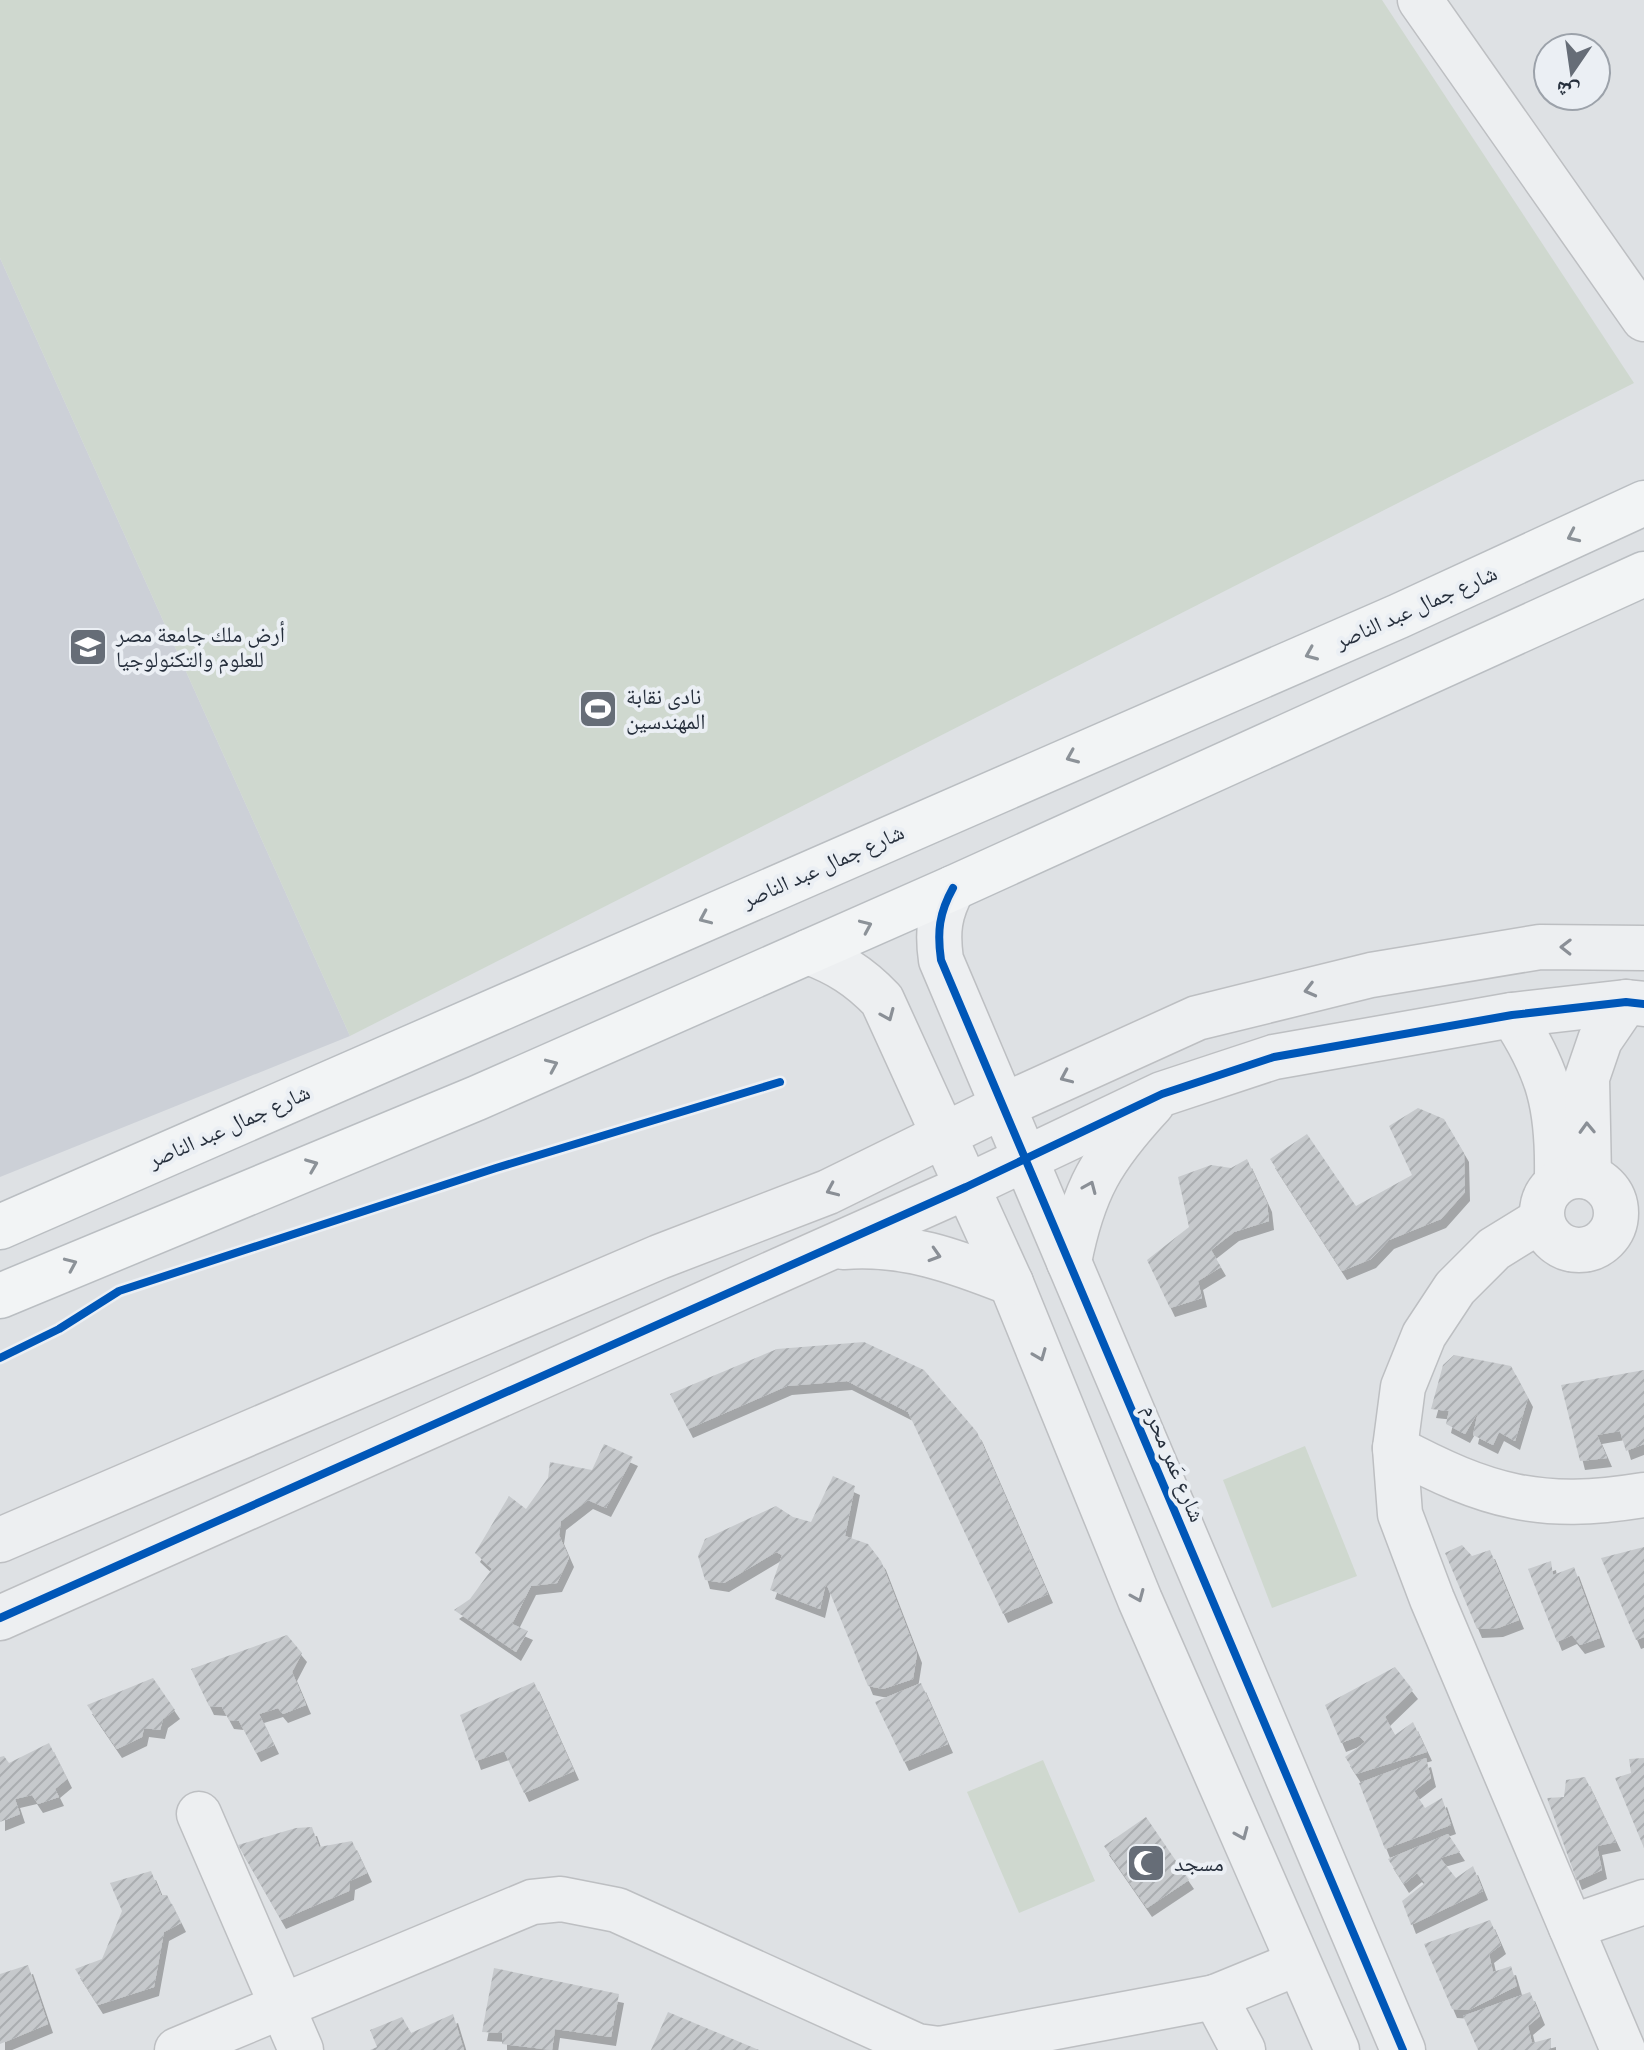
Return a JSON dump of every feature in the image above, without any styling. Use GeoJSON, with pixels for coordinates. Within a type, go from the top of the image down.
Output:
{"type":"FeatureCollection","features":[{"type":"Feature","properties":{"kind":"main road","name":"شارع جمال عبد الناصر"},"geometry":{"type":"LineString","coordinates":[[0,1227],[1399,616],[1644,503]]}},
{"type":"Feature","properties":{"kind":"main road"},"geometry":{"type":"LineString","coordinates":[[0,1296],[477,1098],[953,888],[1644,574]]}},
{"type":"Feature","properties":{"kind":"main road"},"geometry":{"type":"LineString","coordinates":[[1399,616],[1424,631],[1432,649],[1433,668]]}},
{"type":"Feature","properties":{"kind":"street"},"geometry":{"type":"LineString","coordinates":[[1420,0],[1644,319]]}},
{"type":"Feature","properties":{"kind":"street","name":"شارع عَمر محرم"},"geometry":{"type":"LineString","coordinates":[[953,888],[942,907],[937,934],[941,960],[1027,1156],[1403,2050]]}},
{"type":"Feature","properties":{"kind":"street"},"geometry":{"type":"LineString","coordinates":[[0,1540],[659,1257],[828,1192],[1003,1106],[1197,1018],[1371,975],[1540,947],[1644,948]]}},
{"type":"Feature","properties":{"kind":"street"},"geometry":{"type":"LineString","coordinates":[[808,952],[835,962],[861,978],[882,1000],[1011,1283],[1140,1600],[1337,2050]]}},
{"type":"Feature","properties":{"kind":"street"},"geometry":{"type":"LineString","coordinates":[[0,1618],[966,1187],[1162,1094],[1274,1057],[1512,1015],[1635,1003]]}},
{"type":"Feature","properties":{"kind":"street"},"geometry":{"type":"LineString","coordinates":[[1589,1199],[1587,1078],[1600,1040],[1635,1003]]}},
{"type":"Feature","properties":{"kind":"street"},"geometry":{"type":"LineString","coordinates":[[1512,1015],[1535,1050],[1550,1087],[1558,1125],[1589,1199]]}},
{"type":"Feature","properties":{"kind":"street"},"geometry":{"type":"LineString","coordinates":[[1069,1262],[1079,1214],[1098,1170],[1162,1094]]}},
{"type":"Feature","properties":{"kind":"street"},"geometry":{"type":"LineString","coordinates":[[1589,1199],[1494,1249],[1455,1288],[1424,1335],[1403,1387],[1395,1448],[1400,1514],[1432,1599],[1623,2050]]}},
{"type":"Feature","properties":{"kind":"street"},"geometry":{"type":"LineString","coordinates":[[830,1248],[871,1244],[917,1250],[1011,1283]]}},
{"type":"Feature","properties":{"kind":"street"},"geometry":{"type":"LineString","coordinates":[[1395,1448],[1456,1481],[1523,1500],[1592,1503],[1644,1495]]}},
{"type":"Feature","properties":{"kind":"street"},"geometry":{"type":"LineString","coordinates":[[199,1814],[301,2050]]}},
{"type":"Feature","properties":{"kind":"street"},"geometry":{"type":"LineString","coordinates":[[177,2050],[532,1902],[561,1899],[617,1910],[917,2048],[960,2048],[1215,1997],[1298,1963]]}},
{"type":"Feature","properties":{"kind":"street"},"geometry":{"type":"LineString","coordinates":[[1571,1927],[1644,1902]]}},
{"type":"Feature","properties":{"kind":"street"},"geometry":{"type":"LineString","coordinates":[[1215,1997],[1243,2050]]}},
{"type":"Feature","properties":{"kind":"shaded area","name":"نادى نقابة المهندسين"},"geometry":{"type":"Polygon","coordinates":[[[0,0],[1382,0],[1634,383],[350,1036],[0,258],[0,0]]]}},
{"type":"Feature","properties":{"kind":"shaded area","name":"أرض ملك جامعة مصر للعلوم والتكنولوجيا"},"geometry":{"type":"Polygon","coordinates":[[[0,258],[350,1036],[0,1177],[0,258]]]}},
{"type":"Feature","properties":{"kind":"shaded area"},"geometry":{"type":"Polygon","coordinates":[[[1305,1446],[1357,1576],[1272,1608],[1223,1480],[1305,1446]]]}},
{"type":"Feature","properties":{"kind":"shaded area"},"geometry":{"type":"Polygon","coordinates":[[[1043,1760],[1095,1881],[1019,1913],[967,1792],[1043,1760]]]}},
{"type":"Feature","properties":{"kind":"building"},"geometry":{"type":"Polygon","coordinates":[[[1418,1108],[1444,1119],[1464,1153],[1465,1192],[1441,1219],[1389,1240],[1371,1259],[1342,1271],[1270,1159],[1307,1134],[1356,1206],[1412,1175],[1389,1126],[1418,1108]]]}},
{"type":"Feature","properties":{"kind":"building"},"geometry":{"type":"Polygon","coordinates":[[[1247,1159],[1267,1203],[1269,1221],[1234,1232],[1211,1250],[1221,1267],[1198,1281],[1202,1298],[1170,1308],[1147,1260],[1189,1227],[1178,1177],[1211,1165],[1231,1168],[1247,1159]]]}},
{"type":"Feature","properties":{"kind":"building"},"geometry":{"type":"Polygon","coordinates":[[[864,1342],[924,1370],[977,1432],[1048,1594],[1003,1614],[908,1412],[847,1381],[787,1386],[688,1429],[670,1394],[777,1349],[864,1342]]]}},
{"type":"Feature","properties":{"kind":"building"},"geometry":{"type":"Polygon","coordinates":[[[1454,1355],[1511,1366],[1528,1398],[1515,1441],[1499,1432],[1493,1445],[1473,1435],[1478,1412],[1465,1434],[1446,1424],[1449,1411],[1431,1409],[1443,1365],[1454,1355]]]}},
{"type":"Feature","properties":{"kind":"building"},"geometry":{"type":"Polygon","coordinates":[[[1644,1370],[1644,1444],[1626,1451],[1620,1431],[1597,1435],[1607,1458],[1580,1461],[1561,1385],[1644,1370]]]}},
{"type":"Feature","properties":{"kind":"building"},"geometry":{"type":"Polygon","coordinates":[[[604,1444],[633,1457],[606,1508],[588,1500],[561,1521],[559,1535],[569,1558],[557,1583],[531,1586],[512,1624],[528,1631],[516,1652],[454,1610],[470,1599],[492,1569],[475,1553],[509,1496],[526,1509],[548,1478],[550,1462],[592,1470],[604,1444]]]}},
{"type":"Feature","properties":{"kind":"building"},"geometry":{"type":"Polygon","coordinates":[[[833,1476],[855,1486],[845,1536],[868,1544],[881,1561],[917,1654],[913,1679],[883,1689],[868,1686],[826,1583],[820,1609],[770,1590],[782,1555],[776,1552],[724,1583],[705,1580],[698,1556],[705,1539],[776,1506],[793,1517],[811,1522],[833,1476]]]}},
{"type":"Feature","properties":{"kind":"building"},"geometry":{"type":"Polygon","coordinates":[[[1462,1545],[1472,1556],[1490,1550],[1519,1620],[1498,1628],[1477,1629],[1445,1553],[1462,1545]]]}},
{"type":"Feature","properties":{"kind":"building"},"geometry":{"type":"Polygon","coordinates":[[[1644,1547],[1644,1637],[1636,1640],[1601,1558],[1644,1547]]]}},
{"type":"Feature","properties":{"kind":"building"},"geometry":{"type":"Polygon","coordinates":[[[1551,1561],[1553,1575],[1574,1567],[1600,1638],[1580,1645],[1572,1635],[1557,1642],[1528,1569],[1551,1561]]]}},
{"type":"Feature","properties":{"kind":"building"},"geometry":{"type":"Polygon","coordinates":[[[287,1635],[302,1653],[292,1672],[306,1705],[283,1714],[278,1708],[259,1714],[274,1745],[256,1753],[239,1721],[229,1720],[222,1707],[209,1706],[191,1669],[287,1635]]]}},
{"type":"Feature","properties":{"kind":"building"},"geometry":{"type":"Polygon","coordinates":[[[1395,1667],[1413,1690],[1385,1717],[1395,1735],[1413,1722],[1427,1752],[1356,1774],[1345,1757],[1365,1742],[1359,1736],[1341,1743],[1325,1705],[1395,1667]]]}},
{"type":"Feature","properties":{"kind":"building"},"geometry":{"type":"Polygon","coordinates":[[[153,1678],[175,1710],[163,1719],[160,1730],[144,1728],[142,1737],[117,1749],[87,1705],[153,1678]]]}},
{"type":"Feature","properties":{"kind":"building"},"geometry":{"type":"Polygon","coordinates":[[[534,1682],[574,1771],[524,1793],[504,1751],[476,1761],[460,1715],[534,1682]]]}},
{"type":"Feature","properties":{"kind":"building"},"geometry":{"type":"Polygon","coordinates":[[[921,1683],[948,1744],[904,1762],[875,1702],[921,1683]]]}},
{"type":"Feature","properties":{"kind":"building"},"geometry":{"type":"Polygon","coordinates":[[[49,1743],[67,1779],[55,1789],[59,1797],[38,1804],[32,1795],[15,1799],[20,1814],[0,1822],[0,1757],[4,1756],[9,1763],[49,1743]]]}},
{"type":"Feature","properties":{"kind":"building"},"geometry":{"type":"Polygon","coordinates":[[[1426,1758],[1431,1778],[1414,1791],[1425,1808],[1442,1798],[1451,1825],[1385,1849],[1359,1783],[1426,1758]]]}},
{"type":"Feature","properties":{"kind":"building"},"geometry":{"type":"Polygon","coordinates":[[[1644,1758],[1644,1848],[1615,1778],[1631,1773],[1629,1759],[1644,1758]]]}},
{"type":"Feature","properties":{"kind":"building"},"geometry":{"type":"Polygon","coordinates":[[[1585,1777],[1616,1842],[1597,1846],[1602,1870],[1577,1881],[1547,1798],[1564,1797],[1566,1780],[1585,1777]]]}},
{"type":"Feature","properties":{"kind":"building","name":"مسجد"},"geometry":{"type":"Polygon","coordinates":[[[1146,1817],[1189,1880],[1147,1908],[1104,1846],[1146,1817]]]}},
{"type":"Feature","properties":{"kind":"building"},"geometry":{"type":"Polygon","coordinates":[[[312,1827],[319,1847],[352,1841],[367,1873],[350,1881],[349,1891],[281,1920],[238,1845],[296,1828],[312,1827]]]}},
{"type":"Feature","properties":{"kind":"building"},"geometry":{"type":"Polygon","coordinates":[[[1448,1834],[1460,1852],[1440,1858],[1456,1878],[1473,1866],[1483,1891],[1411,1925],[1402,1901],[1425,1883],[1417,1873],[1404,1884],[1388,1859],[1448,1834]]]}},
{"type":"Feature","properties":{"kind":"building"},"geometry":{"type":"Polygon","coordinates":[[[151,1871],[161,1895],[167,1895],[181,1923],[164,1932],[154,1987],[98,2005],[75,1969],[102,1959],[122,1911],[110,1883],[151,1871]]]}},
{"type":"Feature","properties":{"kind":"building"},"geometry":{"type":"Polygon","coordinates":[[[1490,1920],[1501,1945],[1489,1954],[1493,1972],[1511,1966],[1517,1986],[1469,2010],[1452,2009],[1424,1944],[1490,1920]]]}},
{"type":"Feature","properties":{"kind":"building"},"geometry":{"type":"Polygon","coordinates":[[[28,1965],[48,2024],[0,2044],[0,1974],[28,1965]]]}},
{"type":"Feature","properties":{"kind":"building"},"geometry":{"type":"Polygon","coordinates":[[[494,1968],[619,1994],[611,2037],[555,2029],[552,2050],[502,2044],[502,2033],[482,2032],[494,1968]]]}},
{"type":"Feature","properties":{"kind":"building"},"geometry":{"type":"Polygon","coordinates":[[[1530,1992],[1540,2016],[1528,2026],[1532,2043],[1551,2038],[1551,2050],[1478,2050],[1463,2016],[1530,1992]]]}},
{"type":"Feature","properties":{"kind":"building"},"geometry":{"type":"Polygon","coordinates":[[[668,2012],[759,2050],[651,2050],[668,2012]]]}},
{"type":"Feature","properties":{"kind":"building"},"geometry":{"type":"Polygon","coordinates":[[[453,2014],[464,2050],[370,2050],[377,2047],[370,2030],[402,2017],[411,2033],[453,2014]]]}},
{"type":"Feature","properties":{"kind":"cycle path"},"geometry":{"type":"LineString","coordinates":[[953,888],[940,923],[941,960],[1403,2050]]}},
{"type":"Feature","properties":{"kind":"cycle path"},"geometry":{"type":"LineString","coordinates":[[0,1618],[966,1187],[1162,1094],[1274,1057],[1512,1015],[1626,1002],[1644,1004]]}},
{"type":"Feature","properties":{"kind":"cycle path"},"geometry":{"type":"LineString","coordinates":[[0,1358],[59,1329],[119,1291],[496,1168],[780,1082]]}},
{"type":"Feature","properties":{"kind":"place","name":"أرض ملك جامعة مصر للعلوم والتكنولوجيا"},"geometry":{"type":"Point","coordinates":[88,647]}},
{"type":"Feature","properties":{"kind":"place","name":"نادى نقابة المهندسين"},"geometry":{"type":"Point","coordinates":[598,709]}},
{"type":"Feature","properties":{"kind":"place","name":"مسجد"},"geometry":{"type":"Point","coordinates":[1146,1863]}}]}
